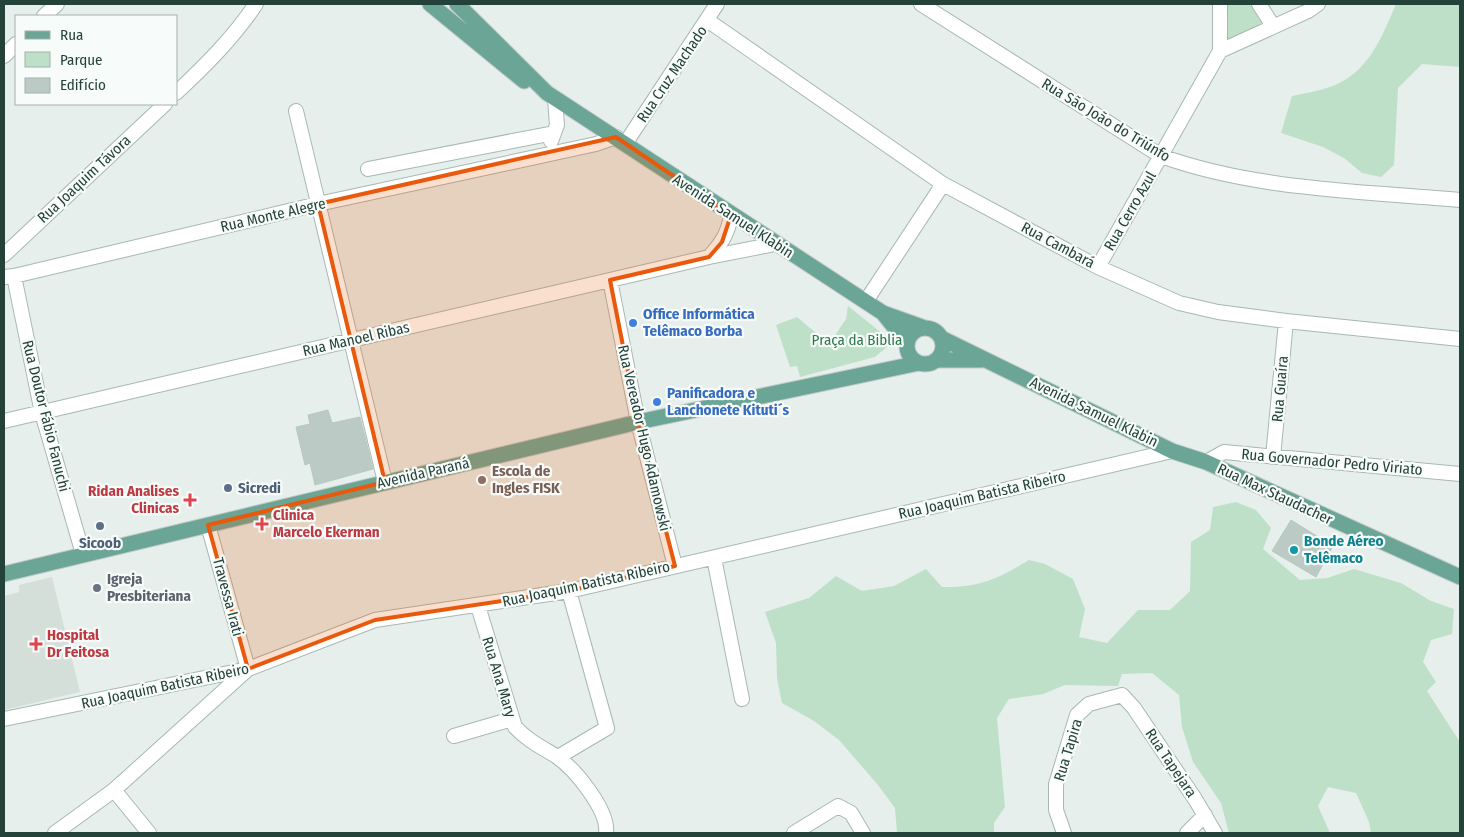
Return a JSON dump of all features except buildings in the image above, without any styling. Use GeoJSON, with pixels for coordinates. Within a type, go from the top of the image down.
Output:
{"type":"FeatureCollection","features":[{"type":"Feature","properties":{"kind":"main road","name":"Avenida Samuel Klabin"},"geometry":{"type":"LineString","coordinates":[[457,4],[536,79],[551,96]]}},
{"type":"Feature","properties":{"kind":"main road","name":"Avenida Samuel Klabin"},"geometry":{"type":"LineString","coordinates":[[435,5],[532,87],[551,96],[883,313],[925,328]]}},
{"type":"Feature","properties":{"kind":"main road"},"geometry":{"type":"LineString","coordinates":[[883,313],[907,346],[913,360],[925,364],[936,360],[942,350],[941,338],[932,330],[925,328],[914,332],[907,346]]}},
{"type":"Feature","properties":{"kind":"main road","name":"Avenida Samuel Klabin"},"geometry":{"type":"LineString","coordinates":[[941,338],[1172,451]]}},
{"type":"Feature","properties":{"kind":"main road","name":"Avenida Paraná"},"geometry":{"type":"LineString","coordinates":[[874,372],[907,346]]}},
{"type":"Feature","properties":{"kind":"main road","name":"Avenida Samuel Klabin"},"geometry":{"type":"LineString","coordinates":[[936,360],[989,360]]}},
{"type":"Feature","properties":{"kind":"main road","name":"Avenida Paraná"},"geometry":{"type":"LineString","coordinates":[[4,574],[638,422],[919,363]]}},
{"type":"Feature","properties":{"kind":"main road","name":"Rua Max Staudacher"},"geometry":{"type":"LineString","coordinates":[[1172,451],[1206,462],[1460,577]]}},
{"type":"Feature","properties":{"kind":"street"},"geometry":{"type":"LineString","coordinates":[[45,15],[57,4]]}},
{"type":"Feature","properties":{"kind":"street"},"geometry":{"type":"LineString","coordinates":[[178,91],[214,58],[239,29],[256,4]]}},
{"type":"Feature","properties":{"kind":"street","name":"Rua Cruz Machado"},"geometry":{"type":"LineString","coordinates":[[620,141],[717,4]]}},
{"type":"Feature","properties":{"kind":"street","name":"Rua São João do Triúnfo"},"geometry":{"type":"LineString","coordinates":[[921,4],[1161,156],[1206,170],[1271,182],[1460,200]]}},
{"type":"Feature","properties":{"kind":"street"},"geometry":{"type":"LineString","coordinates":[[1220,4],[1220,51],[1308,11],[1318,4]]}},
{"type":"Feature","properties":{"kind":"street"},"geometry":{"type":"LineString","coordinates":[[1259,4],[1273,26]]}},
{"type":"Feature","properties":{"kind":"street","name":"Rua Cambará"},"geometry":{"type":"LineString","coordinates":[[707,20],[943,184],[1098,267],[1195,308],[1286,321],[1460,338]]}},
{"type":"Feature","properties":{"kind":"street"},"geometry":{"type":"LineString","coordinates":[[4,56],[15,45]]}},
{"type":"Feature","properties":{"kind":"street","name":"Rua Cerro Azul"},"geometry":{"type":"LineString","coordinates":[[1098,267],[1220,51]]}},
{"type":"Feature","properties":{"kind":"street"},"geometry":{"type":"LineString","coordinates":[[544,155],[557,125],[551,96]]}},
{"type":"Feature","properties":{"kind":"street","name":"Rua Joaquim Távora"},"geometry":{"type":"LineString","coordinates":[[4,255],[164,105]]}},
{"type":"Feature","properties":{"kind":"street"},"geometry":{"type":"LineString","coordinates":[[296,111],[384,482]]}},
{"type":"Feature","properties":{"kind":"street"},"geometry":{"type":"LineString","coordinates":[[368,169],[554,133]]}},
{"type":"Feature","properties":{"kind":"street","name":"Rua Monte Alegre"},"geometry":{"type":"LineString","coordinates":[[9,277],[318,204],[596,144],[620,141]]}},
{"type":"Feature","properties":{"kind":"street"},"geometry":{"type":"LineString","coordinates":[[866,301],[943,184]]}},
{"type":"Feature","properties":{"kind":"street"},"geometry":{"type":"LineString","coordinates":[[709,257],[722,242],[728,231],[731,215]]}},
{"type":"Feature","properties":{"kind":"street","name":"Rua Manoel Ribas"},"geometry":{"type":"LineString","coordinates":[[4,421],[709,257],[775,244]]}},
{"type":"Feature","properties":{"kind":"street","name":"Rua Doutor Fábio Fanuchi"},"geometry":{"type":"LineString","coordinates":[[9,277],[42,412],[83,554]]}},
{"type":"Feature","properties":{"kind":"street","name":"Rua Vereador Hugo Adamowski"},"geometry":{"type":"LineString","coordinates":[[610,280],[638,422],[675,566]]}},
{"type":"Feature","properties":{"kind":"street","name":"Rua Guaíra"},"geometry":{"type":"LineString","coordinates":[[1273,457],[1286,321]]}},
{"type":"Feature","properties":{"kind":"street","name":"Rua Joaquim Batista Ribeiro"},"geometry":{"type":"LineString","coordinates":[[4,720],[248,669],[375,620],[569,591],[1172,451]]}},
{"type":"Feature","properties":{"kind":"street","name":"Rua Governador Pedro Viriato"},"geometry":{"type":"LineString","coordinates":[[1206,462],[1224,452],[1460,474]]}},
{"type":"Feature","properties":{"kind":"street","name":"Travessa Irati"},"geometry":{"type":"LineString","coordinates":[[208,524],[248,669]]}},
{"type":"Feature","properties":{"kind":"street"},"geometry":{"type":"LineString","coordinates":[[714,558],[742,700]]}},
{"type":"Feature","properties":{"kind":"street"},"geometry":{"type":"LineString","coordinates":[[558,757],[607,728],[569,591]]}},
{"type":"Feature","properties":{"kind":"street","name":"Rua Ana Mary"},"geometry":{"type":"LineString","coordinates":[[478,606],[515,727],[525,738],[558,757],[597,802],[608,832]]}},
{"type":"Feature","properties":{"kind":"street"},"geometry":{"type":"LineString","coordinates":[[55,833],[114,790],[248,669]]}},
{"type":"Feature","properties":{"kind":"street","name":"Rua Tapejara"},"geometry":{"type":"LineString","coordinates":[[1122,695],[1134,708],[1215,833]]}},
{"type":"Feature","properties":{"kind":"street","name":"Rua Tapira"},"geometry":{"type":"LineString","coordinates":[[1064,833],[1056,810],[1056,784],[1077,715],[1089,704],[1122,695]]}},
{"type":"Feature","properties":{"kind":"street"},"geometry":{"type":"LineString","coordinates":[[454,736],[512,719]]}},
{"type":"Feature","properties":{"kind":"street"},"geometry":{"type":"LineString","coordinates":[[114,790],[149,833]]}},
{"type":"Feature","properties":{"kind":"street"},"geometry":{"type":"LineString","coordinates":[[794,833],[838,806],[851,813],[863,833]]}},
{"type":"Feature","properties":{"kind":"street"},"geometry":{"type":"LineString","coordinates":[[1187,833],[1205,815]]}},
{"type":"Feature","properties":{"kind":"highlighted area"},"geometry":{"type":"Polygon","coordinates":[[[616,137],[731,215],[722,242],[709,257],[610,280],[638,422],[675,566],[569,591],[375,620],[248,669],[208,525],[385,482],[318,204],[616,137]]]}},
{"type":"Feature","properties":{"kind":"shaded area","name":"Hospital Dr Feitosa"},"geometry":{"type":"Polygon","coordinates":[[[52,577],[80,692],[4,710],[4,596],[19,592],[19,585],[52,577]]]}},
{"type":"Feature","properties":{"kind":"green space"},"geometry":{"type":"Polygon","coordinates":[[[1227,4],[1255,4],[1264,23],[1224,43],[1227,4]]]}},
{"type":"Feature","properties":{"kind":"green space"},"geometry":{"type":"Polygon","coordinates":[[[1396,4],[1460,4],[1460,67],[1422,64],[1398,88],[1394,165],[1381,177],[1362,173],[1344,158],[1323,147],[1281,133],[1292,96],[1330,87],[1354,73],[1372,53],[1396,4]]]}},
{"type":"Feature","properties":{"kind":"green space","name":"Praça da Biblia"},"geometry":{"type":"Polygon","coordinates":[[[848,306],[893,342],[875,357],[800,377],[797,366],[790,367],[776,325],[797,317],[829,344],[846,319],[848,306]]]}},
{"type":"Feature","properties":{"kind":"green space"},"geometry":{"type":"Polygon","coordinates":[[[1236,502],[1256,510],[1271,528],[1263,549],[1300,580],[1327,578],[1354,569],[1401,583],[1431,601],[1454,609],[1452,634],[1431,640],[1423,662],[1436,682],[1427,691],[1460,742],[1460,833],[1371,833],[1369,822],[1356,793],[1328,787],[1318,806],[1330,833],[1229,833],[1221,803],[1193,762],[1182,727],[1179,695],[1152,673],[1122,674],[1118,686],[1065,685],[1043,694],[1009,699],[997,718],[1005,807],[994,823],[994,833],[897,833],[895,808],[839,740],[814,721],[782,703],[777,678],[776,643],[765,612],[809,598],[836,576],[862,591],[894,586],[926,569],[942,587],[955,587],[988,581],[1029,560],[1045,564],[1073,579],[1085,609],[1079,637],[1107,643],[1138,610],[1170,610],[1190,591],[1191,542],[1210,530],[1213,507],[1236,502]]]}},
{"type":"Feature","properties":{"kind":"place","name":"Office Informática Telêmaco Borba"},"geometry":{"type":"Point","coordinates":[633,323]}},
{"type":"Feature","properties":{"kind":"place","name":"Panificadora e Lanchonete Kituti´s"},"geometry":{"type":"Point","coordinates":[657,402]}},
{"type":"Feature","properties":{"kind":"place","name":"Escola de Ingles FISK"},"geometry":{"type":"Point","coordinates":[482,480]}},
{"type":"Feature","properties":{"kind":"place","name":"Sicredi"},"geometry":{"type":"Point","coordinates":[228,488]}},
{"type":"Feature","properties":{"kind":"place","name":"Ridan Analises Clinicas"},"geometry":{"type":"Point","coordinates":[190,500]}},
{"type":"Feature","properties":{"kind":"place","name":"Clinica Marcelo Ekerman"},"geometry":{"type":"Point","coordinates":[262,524]}},
{"type":"Feature","properties":{"kind":"place","name":"Sicoob"},"geometry":{"type":"Point","coordinates":[100,526]}},
{"type":"Feature","properties":{"kind":"place","name":"Bonde Aéreo Telêmaco"},"geometry":{"type":"Point","coordinates":[1294,550]}},
{"type":"Feature","properties":{"kind":"place","name":"Igreja Presbiteriana"},"geometry":{"type":"Point","coordinates":[97,588]}},
{"type":"Feature","properties":{"kind":"place","name":"Hospital Dr Feitosa"},"geometry":{"type":"Point","coordinates":[36,644]}}]}
